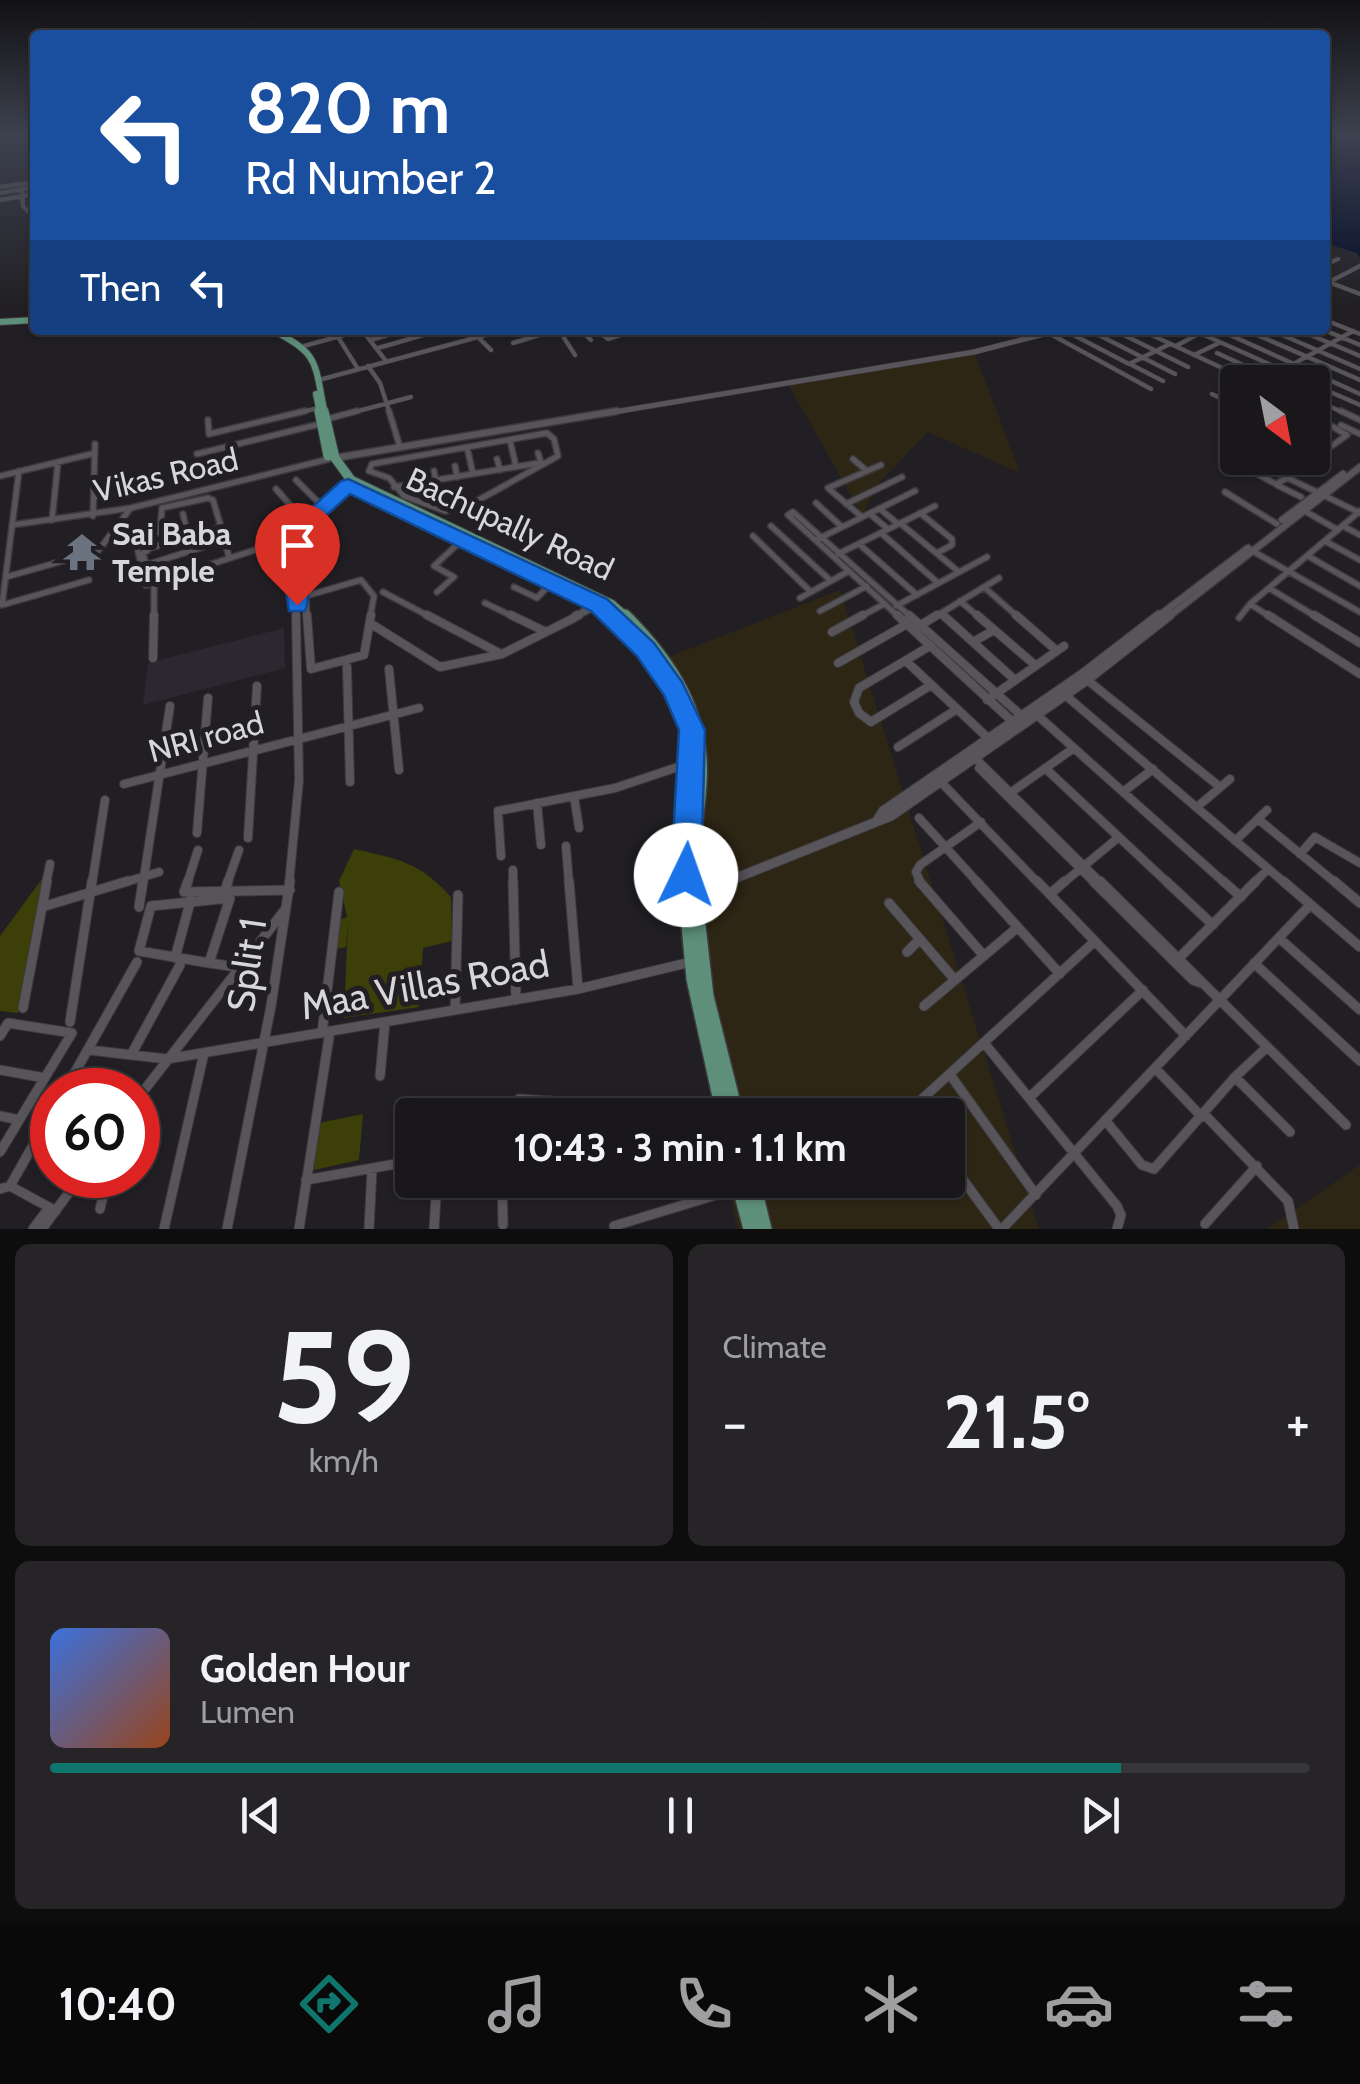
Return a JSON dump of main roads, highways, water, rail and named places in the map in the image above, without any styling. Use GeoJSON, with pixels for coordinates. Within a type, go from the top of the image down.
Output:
{"type":"FeatureCollection","features":[{"type":"Feature","properties":{"kind":"main road"},"geometry":{"type":"LineString","coordinates":[[0,321],[30,319]]}},
{"type":"Feature","properties":{"kind":"main road"},"geometry":{"type":"LineString","coordinates":[[272,335],[304,354],[324,422]]}},
{"type":"Feature","properties":{"kind":"main road"},"geometry":{"type":"LineString","coordinates":[[283,335],[304,346],[320,380],[332,458]]}},
{"type":"Feature","properties":{"kind":"main road","name":"Bachupally Road"},"geometry":{"type":"LineString","coordinates":[[332,458],[348,485],[612,604],[666,665],[699,729],[694,894],[724,1098]]}},
{"type":"Feature","properties":{"kind":"main road","name":"Bachupally Road"},"geometry":{"type":"LineString","coordinates":[[332,458],[351,480],[372,493],[597,603],[634,637],[674,689],[692,730],[685,895],[691,962],[723,1098]]}},
{"type":"Feature","properties":{"kind":"main road"},"geometry":{"type":"LineString","coordinates":[[746,1198],[752,1229]]}},
{"type":"Feature","properties":{"kind":"main road"},"geometry":{"type":"LineString","coordinates":[[750,1198],[764,1229]]}},
{"type":"Feature","properties":{"kind":"water"},"geometry":{"type":"Polygon","coordinates":[[[1330,192],[1360,192],[1360,258],[1357,253],[1330,245],[1330,192]]]}},
{"type":"Feature","properties":{"kind":"place","name":"Sai Baba Temple"},"geometry":{"type":"Point","coordinates":[82,552]}}]}
